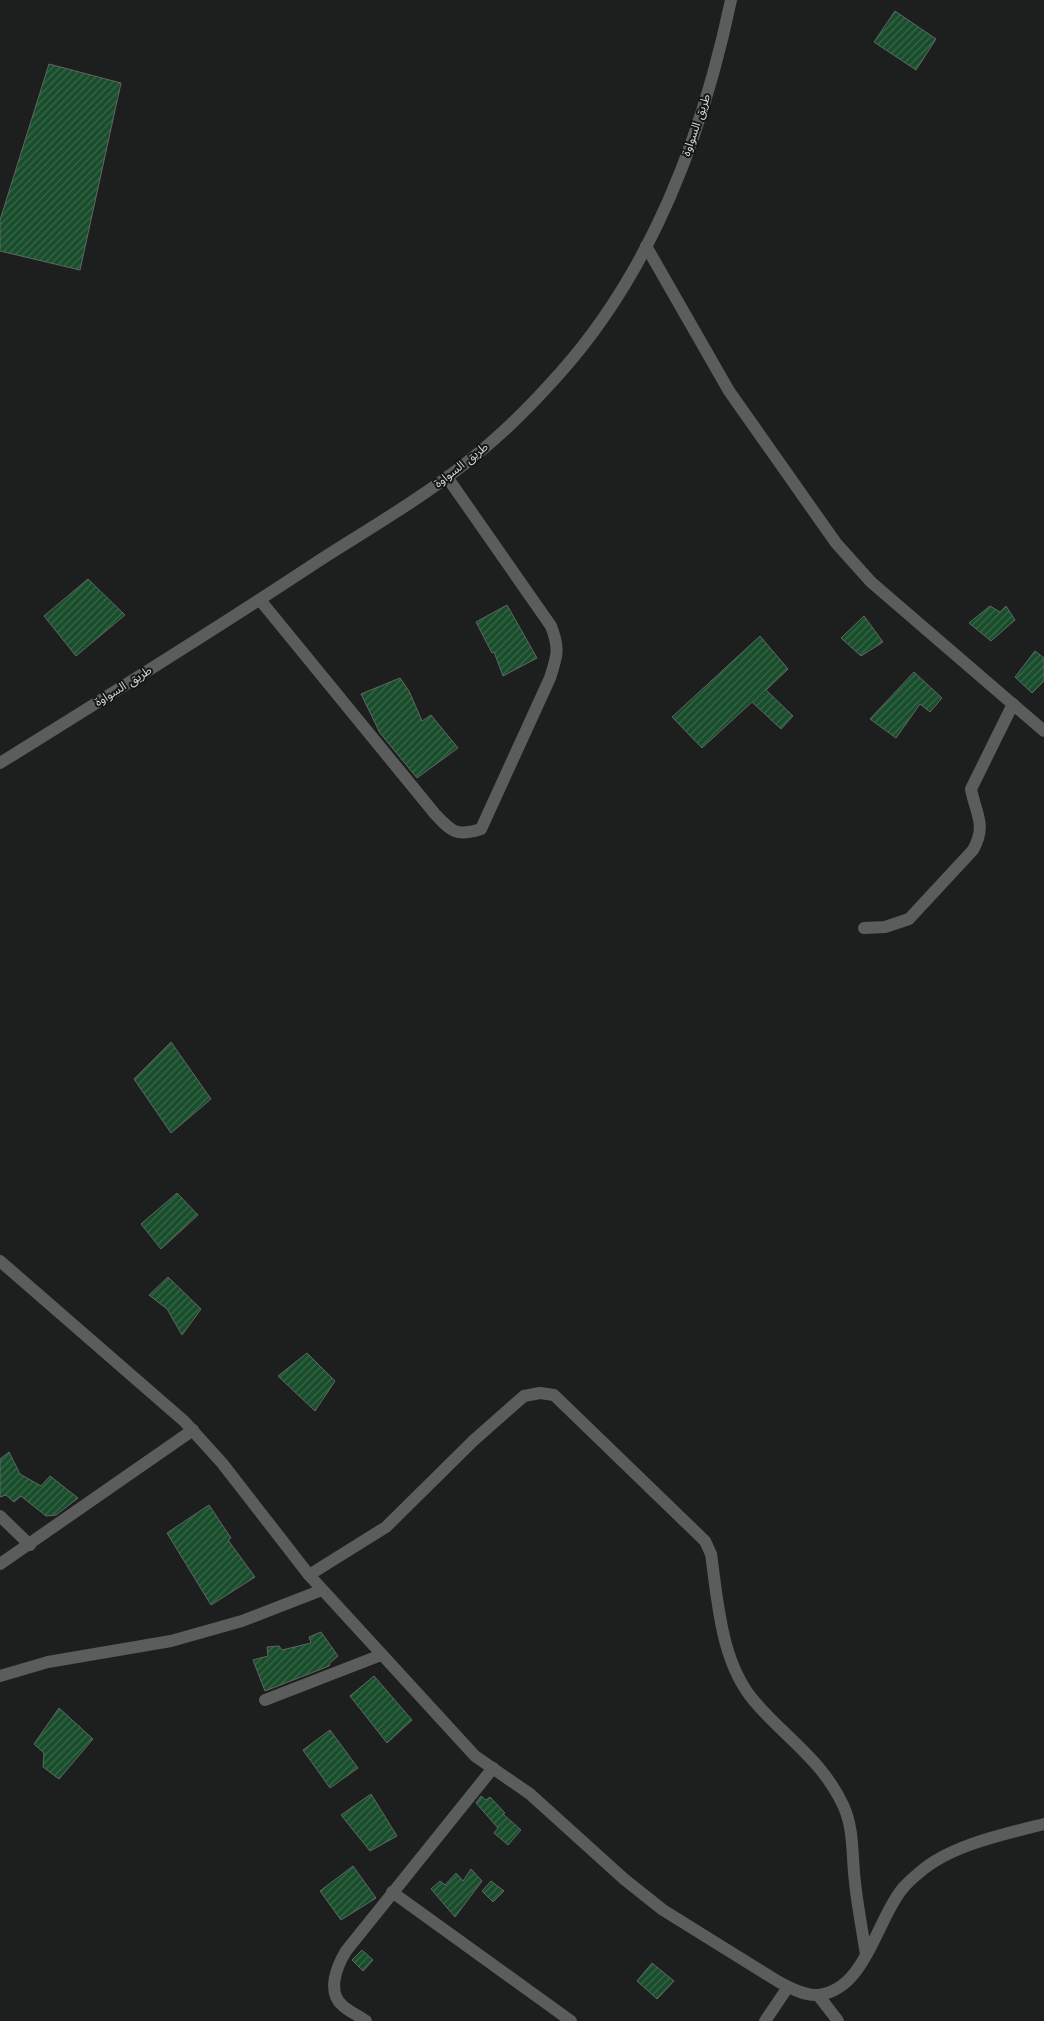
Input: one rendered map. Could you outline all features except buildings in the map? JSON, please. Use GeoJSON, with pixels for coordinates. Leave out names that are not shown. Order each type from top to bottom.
{"type":"FeatureCollection","features":[{"type":"Feature","properties":{"kind":"street","name":"طريق السواوة"},"geometry":{"type":"LineString","coordinates":[[0,763],[260,600],[447,477],[482,450],[562,371],[617,295],[660,218],[702,113],[719,56],[730,0]]}},
{"type":"Feature","properties":{"kind":"street"},"geometry":{"type":"LineString","coordinates":[[646,246],[729,391],[836,543],[871,582],[1044,730]]}},
{"type":"Feature","properties":{"kind":"street"},"geometry":{"type":"LineString","coordinates":[[260,600],[435,814],[449,828],[464,834],[481,829],[550,678],[558,655],[557,642],[551,626],[447,477]]}},
{"type":"Feature","properties":{"kind":"street"},"geometry":{"type":"LineString","coordinates":[[864,928],[885,927],[909,919],[973,850],[980,838],[982,826],[971,789],[1013,704]]}},
{"type":"Feature","properties":{"kind":"street"},"geometry":{"type":"LineString","coordinates":[[0,1261],[135,1377],[193,1430],[222,1463],[309,1576],[453,1735],[475,1756],[530,1794],[624,1879],[663,1910],[745,1963],[788,1987],[797,1991],[818,1995],[839,1987],[860,1967],[902,1888],[921,1870],[972,1844],[1044,1824]]}},
{"type":"Feature","properties":{"kind":"street"},"geometry":{"type":"LineString","coordinates":[[309,1576],[386,1527],[473,1441],[524,1396],[540,1393],[554,1395],[705,1541],[711,1554],[728,1650],[742,1682],[754,1702],[813,1758],[831,1782],[848,1818],[866,1955]]}},
{"type":"Feature","properties":{"kind":"street"},"geometry":{"type":"LineString","coordinates":[[0,1564],[30,1545],[193,1430]]}},
{"type":"Feature","properties":{"kind":"street"},"geometry":{"type":"LineString","coordinates":[[0,1516],[30,1545]]}},
{"type":"Feature","properties":{"kind":"street"},"geometry":{"type":"LineString","coordinates":[[0,1676],[48,1662],[171,1641],[242,1621],[322,1590]]}},
{"type":"Feature","properties":{"kind":"street"},"geometry":{"type":"LineString","coordinates":[[265,1700],[381,1655]]}},
{"type":"Feature","properties":{"kind":"street"},"geometry":{"type":"LineString","coordinates":[[366,2021],[342,2006],[336,1997],[336,1967],[346,1951],[392,1892],[493,1768]]}},
{"type":"Feature","properties":{"kind":"street"},"geometry":{"type":"LineString","coordinates":[[392,1892],[571,2021]]}},
{"type":"Feature","properties":{"kind":"street"},"geometry":{"type":"LineString","coordinates":[[766,2021],[788,1987]]}},
{"type":"Feature","properties":{"kind":"street"},"geometry":{"type":"LineString","coordinates":[[818,1995],[838,2021]]}}]}
